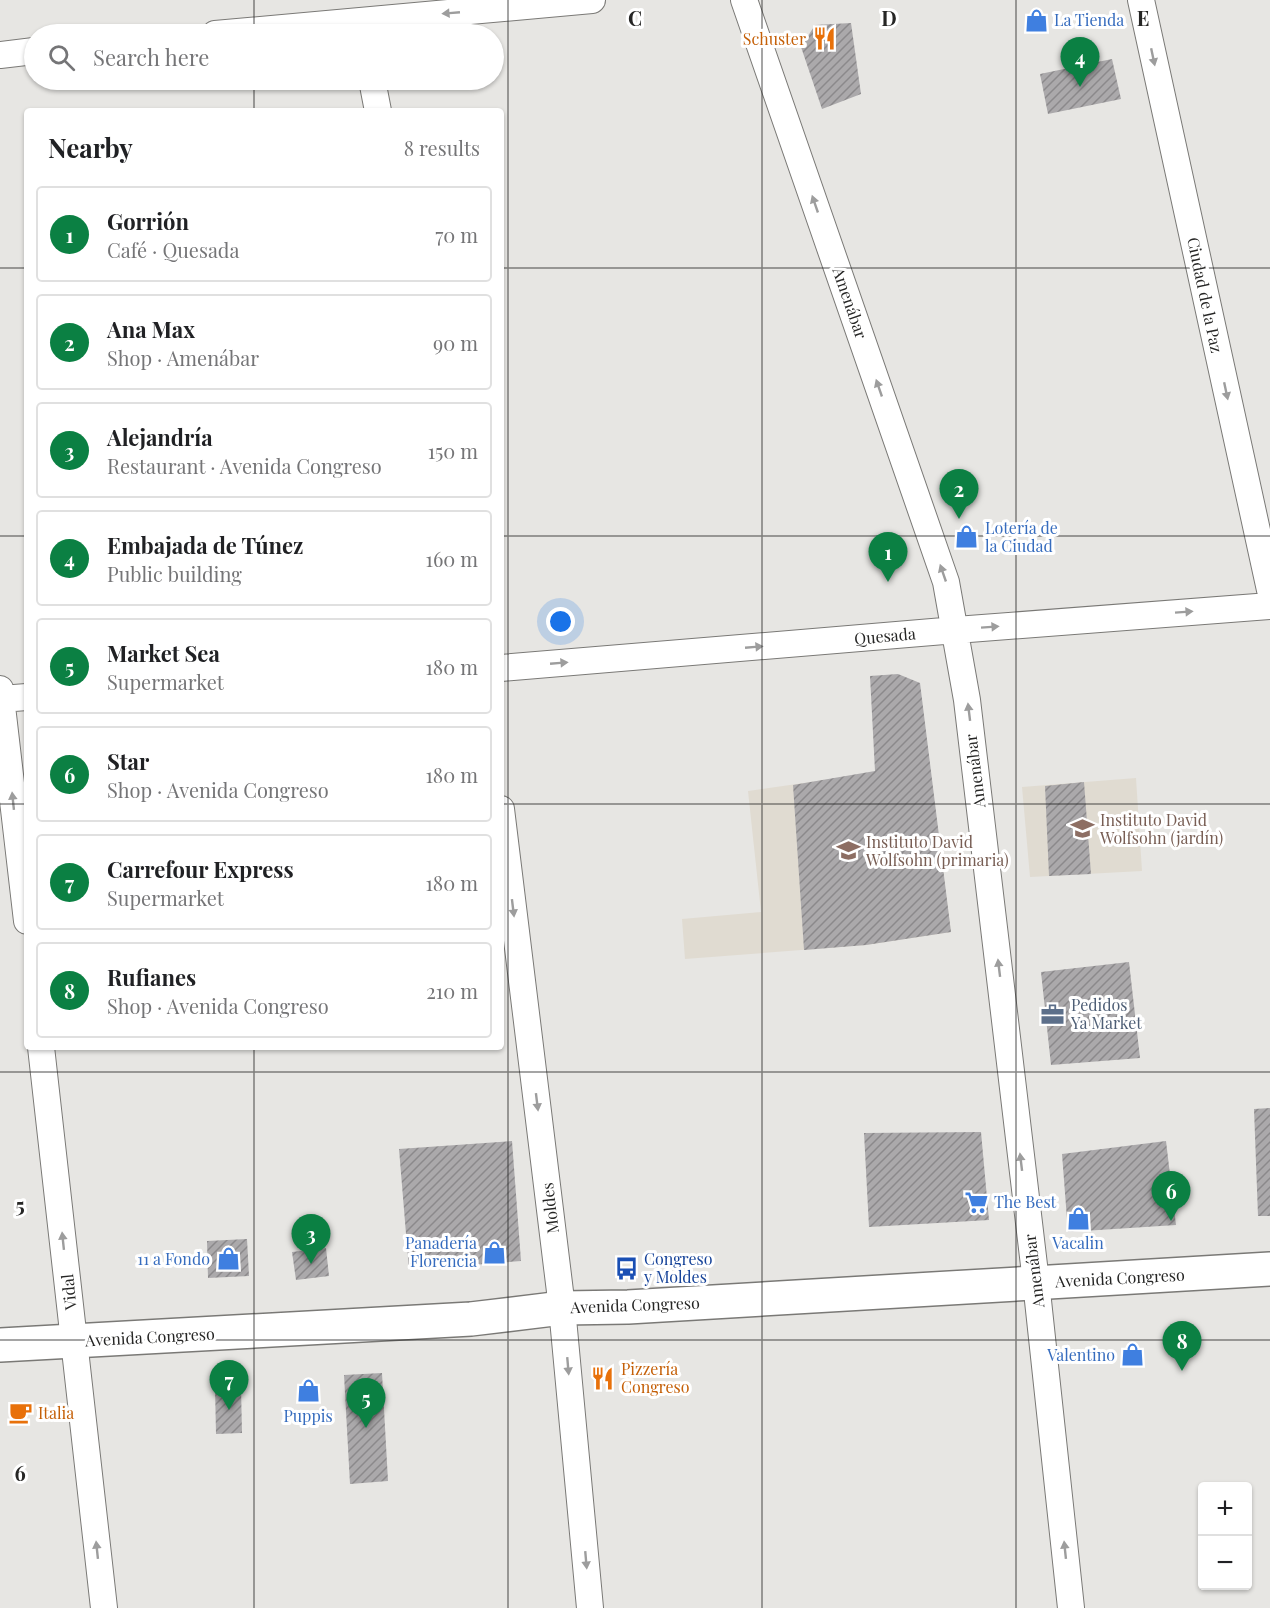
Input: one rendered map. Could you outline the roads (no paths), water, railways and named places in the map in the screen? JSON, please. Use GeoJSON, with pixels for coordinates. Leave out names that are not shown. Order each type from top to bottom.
{"type":"FeatureCollection","features":[{"type":"Feature","properties":{"kind":"main road","name":"Avenida Congreso"},"geometry":{"type":"LineString","coordinates":[[0,1345],[471,1319],[562,1308],[628,1307],[1270,1269]]}},
{"type":"Feature","properties":{"kind":"street"},"geometry":{"type":"LineString","coordinates":[[306,24],[592,0]]}},
{"type":"Feature","properties":{"kind":"street","name":"Amenábar"},"geometry":{"type":"LineString","coordinates":[[744,0],[946,582],[956,630],[967,700],[1036,1282],[1071,1608]]}},
{"type":"Feature","properties":{"kind":"street","name":"Ciudad de la Paz"},"geometry":{"type":"LineString","coordinates":[[1141,0],[1270,590]]}},
{"type":"Feature","properties":{"kind":"street"},"geometry":{"type":"LineString","coordinates":[[0,55],[24,52]]}},
{"type":"Feature","properties":{"kind":"street"},"geometry":{"type":"LineString","coordinates":[[374,90],[377,108]]}},
{"type":"Feature","properties":{"kind":"street","name":"Quesada"},"geometry":{"type":"LineString","coordinates":[[504,668],[1270,606]]}},
{"type":"Feature","properties":{"kind":"street"},"geometry":{"type":"LineString","coordinates":[[24,697],[1,696],[24,895]]}},
{"type":"Feature","properties":{"kind":"street","name":"Moldes"},"geometry":{"type":"LineString","coordinates":[[504,834],[562,1308],[590,1608]]}},
{"type":"Feature","properties":{"kind":"street","name":"Vidal"},"geometry":{"type":"LineString","coordinates":[[41,1050],[104,1608]]}},
{"type":"Feature","properties":{"kind":"place","name":"La Tienda"},"geometry":{"type":"Point","coordinates":[1036,20]}},
{"type":"Feature","properties":{"kind":"place","name":"Schuster"},"geometry":{"type":"Point","coordinates":[824,39]}},
{"type":"Feature","properties":{"kind":"place","name":"Embajada de Túnez"},"geometry":{"type":"Point","coordinates":[1080,87]}},
{"type":"Feature","properties":{"kind":"place","name":"Ana Max"},"geometry":{"type":"Point","coordinates":[959,519]}},
{"type":"Feature","properties":{"kind":"place","name":"Lotería de la Ciudad"},"geometry":{"type":"Point","coordinates":[967,537]}},
{"type":"Feature","properties":{"kind":"place","name":"Gorrión"},"geometry":{"type":"Point","coordinates":[888,582]}},
{"type":"Feature","properties":{"kind":"place","name":"Instituto David Wolfsohn (jardín)"},"geometry":{"type":"Point","coordinates":[1082,829]}},
{"type":"Feature","properties":{"kind":"place","name":"Instituto David Wolfsohn (primaria)"},"geometry":{"type":"Point","coordinates":[848,851]}},
{"type":"Feature","properties":{"kind":"place","name":"Pedidos Ya Market"},"geometry":{"type":"Point","coordinates":[1053,1014]}},
{"type":"Feature","properties":{"kind":"place","name":"The Best"},"geometry":{"type":"Point","coordinates":[976,1202]}},
{"type":"Feature","properties":{"kind":"place","name":"Vacalin"},"geometry":{"type":"Point","coordinates":[1078,1218]}},
{"type":"Feature","properties":{"kind":"place","name":"Star"},"geometry":{"type":"Point","coordinates":[1171,1221]}},
{"type":"Feature","properties":{"kind":"place","name":"Panadería Florencia"},"geometry":{"type":"Point","coordinates":[495,1252]}},
{"type":"Feature","properties":{"kind":"place","name":"11 a Fondo"},"geometry":{"type":"Point","coordinates":[228,1259]}},
{"type":"Feature","properties":{"kind":"place","name":"Alejandría"},"geometry":{"type":"Point","coordinates":[311,1264]}},
{"type":"Feature","properties":{"kind":"place","name":"Congreso y Moldes"},"geometry":{"type":"Point","coordinates":[626,1268]}},
{"type":"Feature","properties":{"kind":"place","name":"Valentino"},"geometry":{"type":"Point","coordinates":[1133,1355]}},
{"type":"Feature","properties":{"kind":"place","name":"Rufianes"},"geometry":{"type":"Point","coordinates":[1182,1371]}},
{"type":"Feature","properties":{"kind":"place","name":"Pizzería Congreso"},"geometry":{"type":"Point","coordinates":[603,1378]}},
{"type":"Feature","properties":{"kind":"place","name":"Puppis"},"geometry":{"type":"Point","coordinates":[308,1391]}},
{"type":"Feature","properties":{"kind":"place","name":"Carrefour Express"},"geometry":{"type":"Point","coordinates":[229,1410]}},
{"type":"Feature","properties":{"kind":"place","name":"Italia"},"geometry":{"type":"Point","coordinates":[20,1413]}},
{"type":"Feature","properties":{"kind":"place","name":"Market Sea"},"geometry":{"type":"Point","coordinates":[366,1428]}}]}
